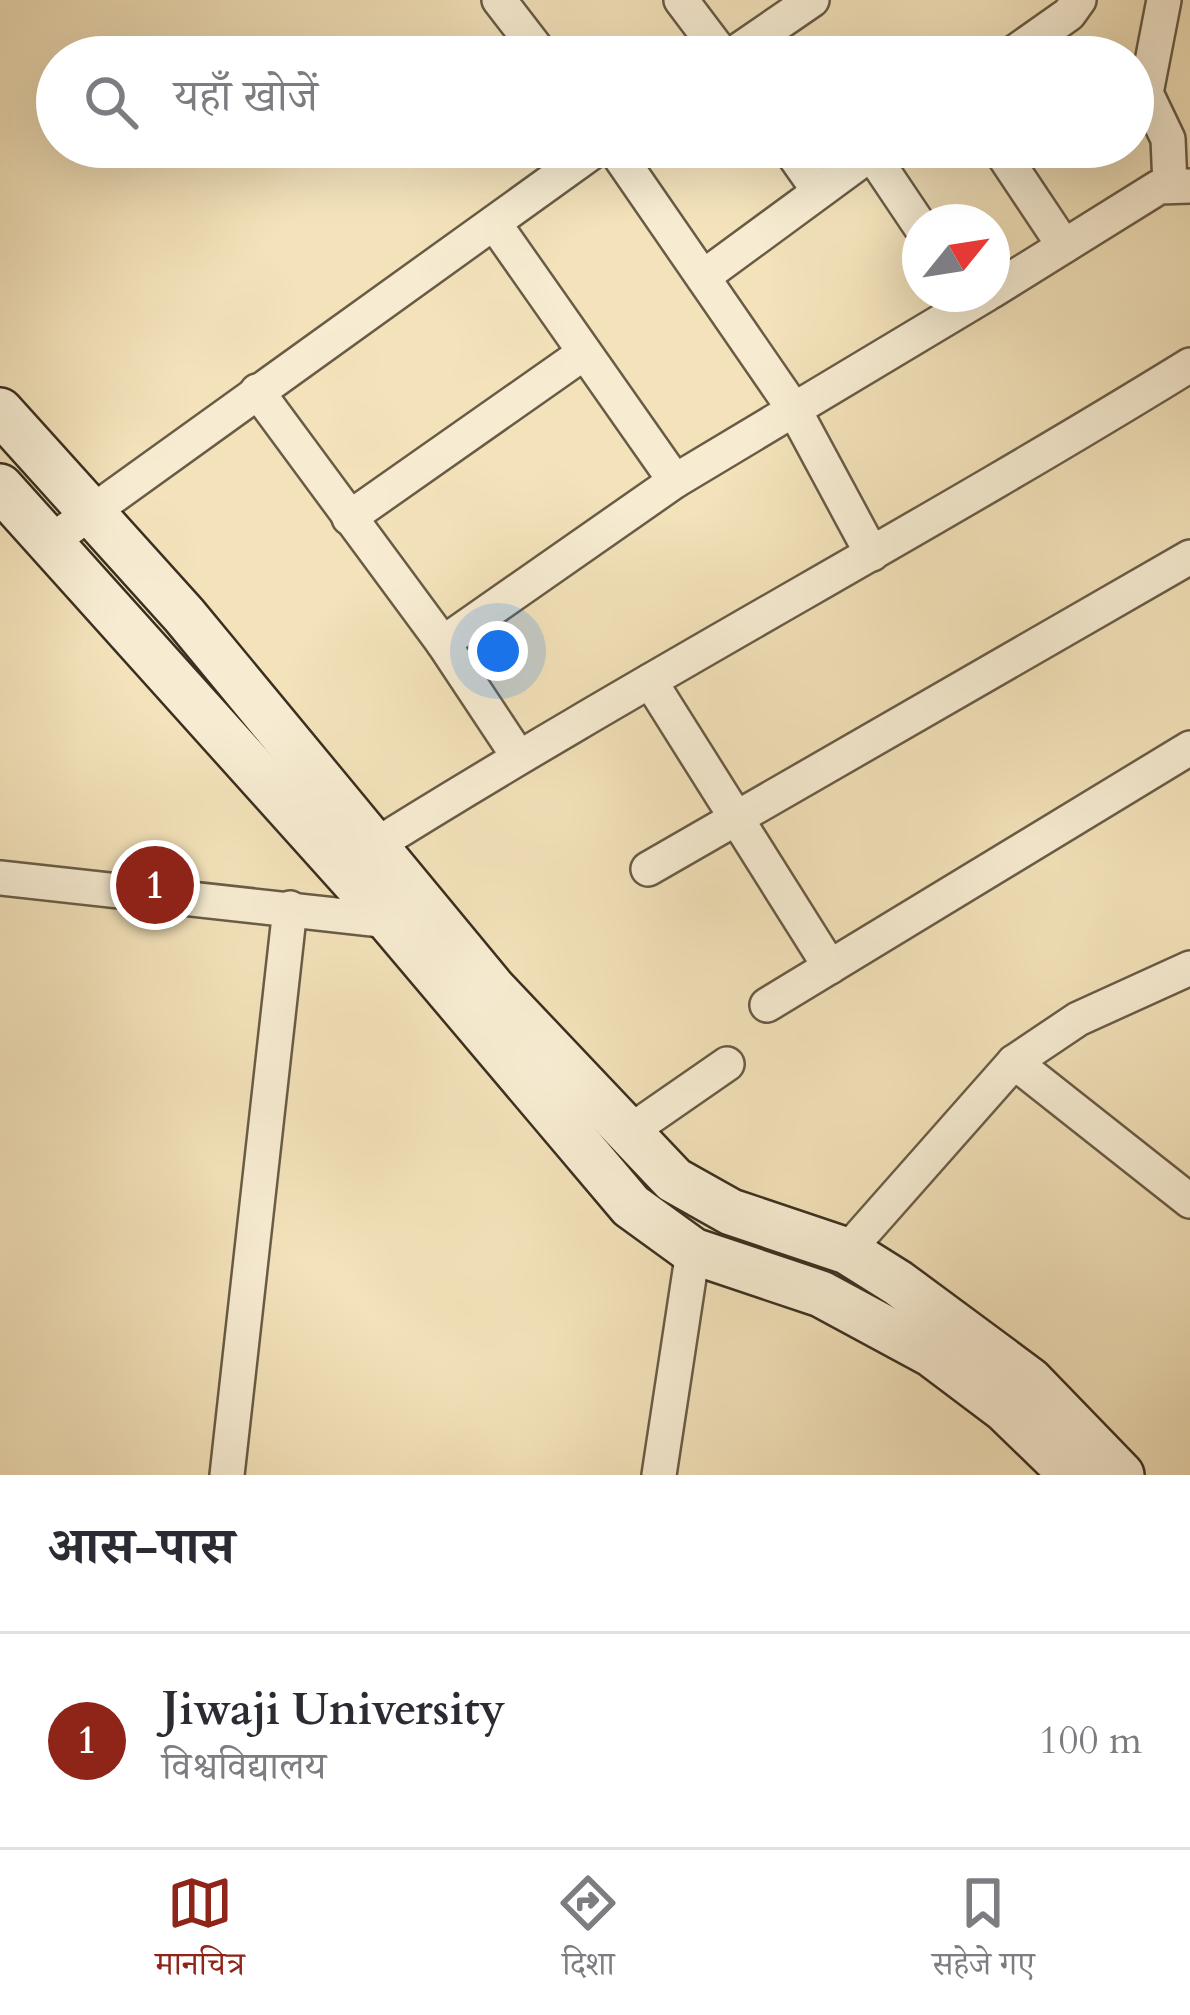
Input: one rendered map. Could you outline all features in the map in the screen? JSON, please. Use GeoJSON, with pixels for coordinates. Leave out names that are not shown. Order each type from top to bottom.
{"type":"FeatureCollection","features":[{"type":"Feature","properties":{"kind":"main road"},"geometry":{"type":"LineString","coordinates":[[0,411],[92,508],[359,855],[390,921],[593,1167],[631,1206],[693,1251],[864,1314],[932,1354],[1005,1409],[1073,1475]]}},
{"type":"Feature","properties":{"kind":"main road"},"geometry":{"type":"LineString","coordinates":[[0,487],[494,989],[674,1180],[702,1198],[847,1251],[1029,1380],[1121,1475]]}},
{"type":"Feature","properties":{"kind":"main road"},"geometry":{"type":"LineString","coordinates":[[778,1280],[794,1233]]}},
{"type":"Feature","properties":{"kind":"street"},"geometry":{"type":"LineString","coordinates":[[499,0],[527,36]]}},
{"type":"Feature","properties":{"kind":"street"},"geometry":{"type":"LineString","coordinates":[[681,0],[709,36]]}},
{"type":"Feature","properties":{"kind":"street"},"geometry":{"type":"LineString","coordinates":[[758,36],[812,0]]}},
{"type":"Feature","properties":{"kind":"street"},"geometry":{"type":"LineString","coordinates":[[1038,36],[1070,14],[1079,0]]}},
{"type":"Feature","properties":{"kind":"street"},"geometry":{"type":"LineString","coordinates":[[1154,52],[1164,0]]}},
{"type":"Feature","properties":{"kind":"street"},"geometry":{"type":"LineString","coordinates":[[1010,278],[1180,186],[1168,139],[1154,110]]}},
{"type":"Feature","properties":{"kind":"street"},"geometry":{"type":"LineString","coordinates":[[50,542],[569,168]]}},
{"type":"Feature","properties":{"kind":"street"},"geometry":{"type":"LineString","coordinates":[[628,168],[795,411],[872,554]]}},
{"type":"Feature","properties":{"kind":"street"},"geometry":{"type":"LineString","coordinates":[[803,168],[820,191]]}},
{"type":"Feature","properties":{"kind":"street"},"geometry":{"type":"LineString","coordinates":[[703,277],[851,168]]}},
{"type":"Feature","properties":{"kind":"street"},"geometry":{"type":"LineString","coordinates":[[886,168],[907,204]]}},
{"type":"Feature","properties":{"kind":"street"},"geometry":{"type":"LineString","coordinates":[[1012,168],[1064,246]]}},
{"type":"Feature","properties":{"kind":"street"},"geometry":{"type":"LineString","coordinates":[[494,223],[675,481]]}},
{"type":"Feature","properties":{"kind":"street"},"geometry":{"type":"LineString","coordinates":[[443,643],[675,481],[953,312]]}},
{"type":"Feature","properties":{"kind":"street"},"geometry":{"type":"LineString","coordinates":[[349,518],[584,353]]}},
{"type":"Feature","properties":{"kind":"street"},"geometry":{"type":"LineString","coordinates":[[359,855],[518,757],[1190,365]]}},
{"type":"Feature","properties":{"kind":"street"},"geometry":{"type":"LineString","coordinates":[[257,391],[443,643],[518,757]]}},
{"type":"Feature","properties":{"kind":"street"},"geometry":{"type":"LineString","coordinates":[[648,869],[1190,557]]}},
{"type":"Feature","properties":{"kind":"street"},"geometry":{"type":"LineString","coordinates":[[650,681],[733,821],[830,967]]}},
{"type":"Feature","properties":{"kind":"street"},"geometry":{"type":"LineString","coordinates":[[767,1005],[1190,748]]}},
{"type":"Feature","properties":{"kind":"street"},"geometry":{"type":"LineString","coordinates":[[0,878],[390,921]]}},
{"type":"Feature","properties":{"kind":"street"},"geometry":{"type":"LineString","coordinates":[[227,1475],[290,908]]}},
{"type":"Feature","properties":{"kind":"street"},"geometry":{"type":"LineString","coordinates":[[847,1251],[1014,1062],[1078,1019],[1190,968]]}},
{"type":"Feature","properties":{"kind":"street"},"geometry":{"type":"LineString","coordinates":[[1014,1062],[1176,1175],[1190,1201]]}},
{"type":"Feature","properties":{"kind":"street"},"geometry":{"type":"LineString","coordinates":[[626,1134],[727,1064]]}},
{"type":"Feature","properties":{"kind":"street"},"geometry":{"type":"LineString","coordinates":[[659,1475],[693,1251]]}},
{"type":"Feature","properties":{"kind":"place","name":"Jiwaji University"},"geometry":{"type":"Point","coordinates":[155,885]}}]}
